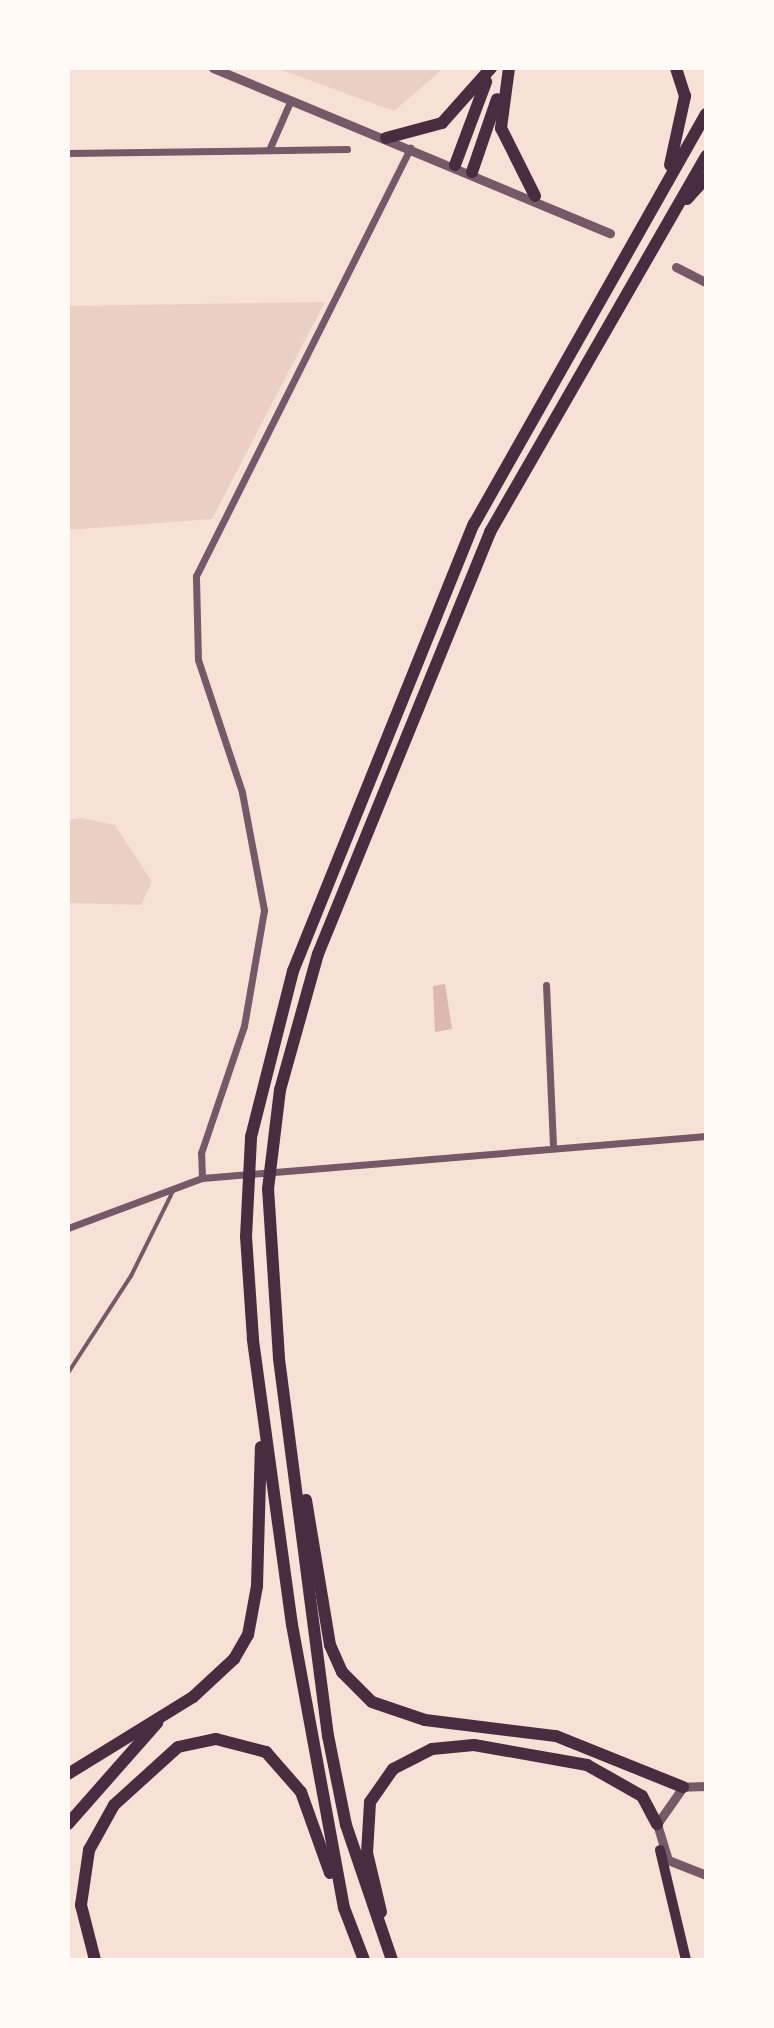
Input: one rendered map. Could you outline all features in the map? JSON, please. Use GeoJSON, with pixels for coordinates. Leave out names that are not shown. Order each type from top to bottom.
{"type":"FeatureCollection","features":[{"type":"Feature","properties":{"kind":"highway"},"geometry":{"type":"LineString","coordinates":[[386,138],[442,123],[491,68]]}},
{"type":"Feature","properties":{"kind":"highway"},"geometry":{"type":"LineString","coordinates":[[455,165],[491,68]]}},
{"type":"Feature","properties":{"kind":"highway"},"geometry":{"type":"LineString","coordinates":[[653,207],[684,119],[676,68]]}},
{"type":"Feature","properties":{"kind":"highway"},"geometry":{"type":"LineString","coordinates":[[472,172],[508,70]]}},
{"type":"Feature","properties":{"kind":"highway"},"geometry":{"type":"LineString","coordinates":[[508,70],[501,128],[535,196]]}},
{"type":"Feature","properties":{"kind":"highway"},"geometry":{"type":"LineString","coordinates":[[68,1774],[167,1712],[234,1659],[254,1616],[264,1523],[246,1185],[263,1079],[293,971],[474,524],[706,114]]}},
{"type":"Feature","properties":{"kind":"highway"},"geometry":{"type":"LineString","coordinates":[[392,1959],[346,1825],[328,1736],[269,1250],[272,1139],[318,954],[490,532],[706,156]]}},
{"type":"Feature","properties":{"kind":"highway"},"geometry":{"type":"LineString","coordinates":[[670,220],[706,178]]}},
{"type":"Feature","properties":{"kind":"highway"},"geometry":{"type":"LineString","coordinates":[[258,1376],[309,1741],[344,1908]]}},
{"type":"Feature","properties":{"kind":"highway"},"geometry":{"type":"LineString","coordinates":[[286,1401],[330,1645],[355,1687],[395,1713],[556,1736],[683,1787]]}},
{"type":"Feature","properties":{"kind":"highway"},"geometry":{"type":"LineString","coordinates":[[68,1824],[167,1712]]}},
{"type":"Feature","properties":{"kind":"highway"},"geometry":{"type":"LineString","coordinates":[[95,1960],[81,1905],[89,1850],[114,1805],[178,1747],[216,1739],[266,1752],[301,1792],[364,1960]]}},
{"type":"Feature","properties":{"kind":"highway"},"geometry":{"type":"LineString","coordinates":[[392,1959],[366,1829],[370,1802],[410,1757],[474,1745],[587,1765],[642,1796],[657,1824]]}},
{"type":"Feature","properties":{"kind":"main road"},"geometry":{"type":"LineString","coordinates":[[660,1850],[686,1960]]}},
{"type":"Feature","properties":{"kind":"street"},"geometry":{"type":"LineString","coordinates":[[213,68],[290,102],[535,196],[610,233]]}},
{"type":"Feature","properties":{"kind":"street"},"geometry":{"type":"LineString","coordinates":[[269,150],[290,102]]}},
{"type":"Feature","properties":{"kind":"street"},"geometry":{"type":"LineString","coordinates":[[202,1178],[201,1153],[244,1026],[264,910],[242,792],[198,660],[196,576],[410,148]]}},
{"type":"Feature","properties":{"kind":"street"},"geometry":{"type":"LineString","coordinates":[[68,153],[347,149]]}},
{"type":"Feature","properties":{"kind":"street"},"geometry":{"type":"LineString","coordinates":[[676,267],[706,282]]}},
{"type":"Feature","properties":{"kind":"street"},"geometry":{"type":"LineString","coordinates":[[546,985],[553,1148]]}},
{"type":"Feature","properties":{"kind":"street"},"geometry":{"type":"LineString","coordinates":[[68,1228],[175,1185],[202,1178],[314,1166],[706,1136]]}},
{"type":"Feature","properties":{"kind":"street"},"geometry":{"type":"LineString","coordinates":[[703,1876],[660,1850],[657,1824],[683,1787],[706,1786]]}},
{"type":"Feature","properties":{"kind":"lane"},"geometry":{"type":"LineString","coordinates":[[68,1373],[131,1276],[175,1185]]}},
{"type":"Feature","properties":{"kind":"shaded area"},"geometry":{"type":"Polygon","coordinates":[[[276,68],[444,68],[394,111],[276,68]]]}},
{"type":"Feature","properties":{"kind":"shaded area"},"geometry":{"type":"Polygon","coordinates":[[[325,302],[212,519],[68,530],[68,306],[325,302]]]}},
{"type":"Feature","properties":{"kind":"shaded area"},"geometry":{"type":"Polygon","coordinates":[[[81,818],[115,825],[152,882],[141,905],[68,903],[68,820],[81,818]]]}},
{"type":"Feature","properties":{"kind":"shaded area"},"geometry":{"type":"Polygon","coordinates":[[[445,984],[452,1029],[435,1032],[433,986],[445,984]]]}}]}
